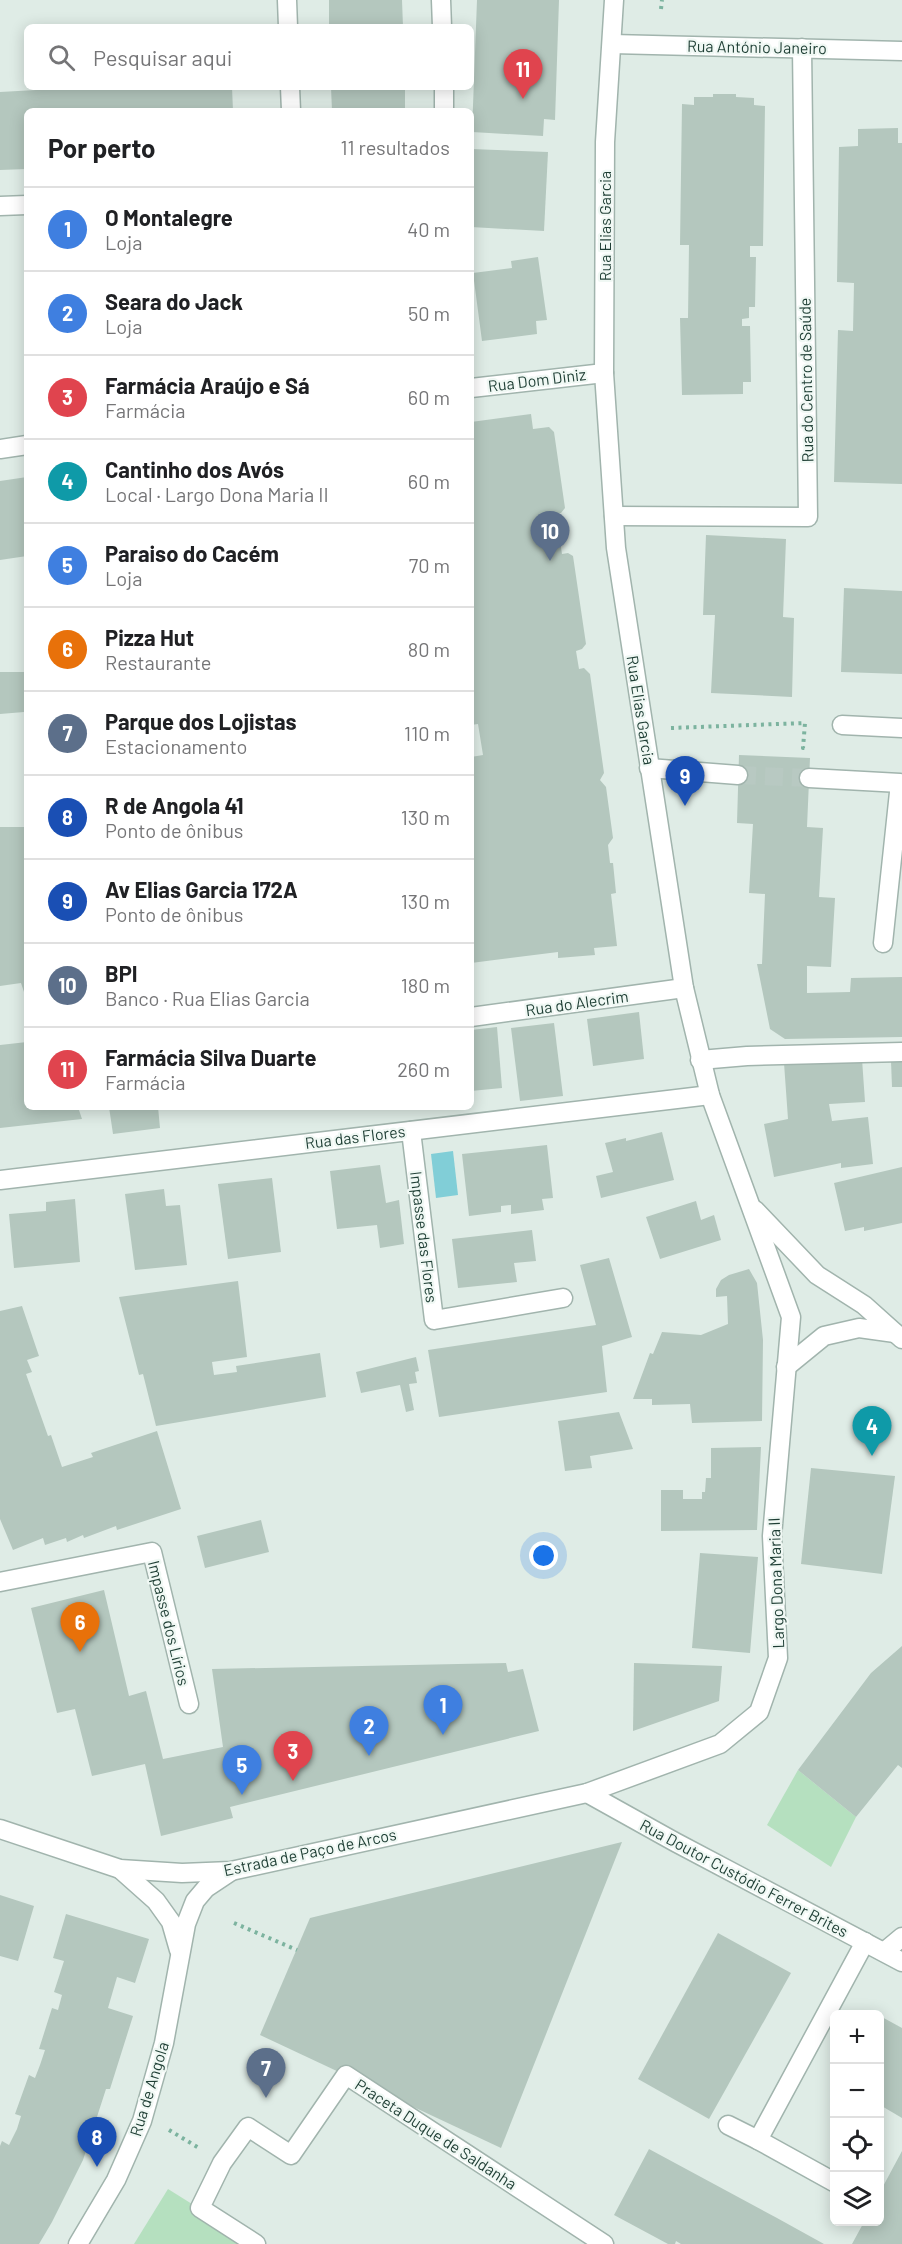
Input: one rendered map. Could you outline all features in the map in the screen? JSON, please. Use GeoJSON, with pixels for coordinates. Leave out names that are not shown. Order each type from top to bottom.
{"type":"FeatureCollection","features":[{"type":"Feature","properties":{"kind":"street"},"geometry":{"type":"LineString","coordinates":[[287,0],[288,24]]}},
{"type":"Feature","properties":{"kind":"street"},"geometry":{"type":"LineString","coordinates":[[441,0],[442,24]]}},
{"type":"Feature","properties":{"kind":"street","name":"Rua Elias Garcia"},"geometry":{"type":"LineString","coordinates":[[614,0],[605,142],[603,373],[616,548],[684,988],[710,1095],[750,1205],[817,1275],[864,1305],[898,1336]]}},
{"type":"Feature","properties":{"kind":"street","name":"Rua António Janeiro"},"geometry":{"type":"LineString","coordinates":[[612,44],[902,51]]}},
{"type":"Feature","properties":{"kind":"street","name":"Rua do Centro de Saúde"},"geometry":{"type":"LineString","coordinates":[[614,516],[808,517],[802,48]]}},
{"type":"Feature","properties":{"kind":"street"},"geometry":{"type":"LineString","coordinates":[[290,90],[291,108]]}},
{"type":"Feature","properties":{"kind":"street"},"geometry":{"type":"LineString","coordinates":[[444,90],[444,108]]}},
{"type":"Feature","properties":{"kind":"street"},"geometry":{"type":"LineString","coordinates":[[0,206],[24,205]]}},
{"type":"Feature","properties":{"kind":"street","name":"Rua Dom Diniz"},"geometry":{"type":"LineString","coordinates":[[474,388],[603,373]]}},
{"type":"Feature","properties":{"kind":"street"},"geometry":{"type":"LineString","coordinates":[[0,449],[24,446]]}},
{"type":"Feature","properties":{"kind":"street"},"geometry":{"type":"LineString","coordinates":[[842,725],[902,728]]}},
{"type":"Feature","properties":{"kind":"street"},"geometry":{"type":"LineString","coordinates":[[649,768],[738,775]]}},
{"type":"Feature","properties":{"kind":"street"},"geometry":{"type":"LineString","coordinates":[[809,778],[900,783],[883,943]]}},
{"type":"Feature","properties":{"kind":"street","name":"Rua do Alecrim"},"geometry":{"type":"LineString","coordinates":[[474,1017],[684,988]]}},
{"type":"Feature","properties":{"kind":"street"},"geometry":{"type":"LineString","coordinates":[[700,1060],[747,1056],[902,1052]]}},
{"type":"Feature","properties":{"kind":"street","name":"Rua das Flores"},"geometry":{"type":"LineString","coordinates":[[0,1180],[710,1095]]}},
{"type":"Feature","properties":{"kind":"street","name":"Impasse das Flores"},"geometry":{"type":"LineString","coordinates":[[411,1131],[434,1320],[563,1298]]}},
{"type":"Feature","properties":{"kind":"street","name":"Largo Dona Maria II"},"geometry":{"type":"LineString","coordinates":[[587,1793],[720,1744],[759,1712],[778,1658],[772,1536],[791,1317],[750,1205]]}},
{"type":"Feature","properties":{"kind":"street"},"geometry":{"type":"LineString","coordinates":[[786,1367],[824,1336],[859,1328],[898,1336]]}},
{"type":"Feature","properties":{"kind":"street","name":"Impasse dos Lírios"},"geometry":{"type":"LineString","coordinates":[[0,1582],[152,1552],[189,1704]]}},
{"type":"Feature","properties":{"kind":"street","name":"Estrada de Paço de Arcos"},"geometry":{"type":"LineString","coordinates":[[0,1829],[120,1869],[182,1873],[231,1871],[587,1793]]}},
{"type":"Feature","properties":{"kind":"street","name":"Rua Doutor Custódio Ferrer Brites"},"geometry":{"type":"LineString","coordinates":[[587,1793],[902,1962]]}},
{"type":"Feature","properties":{"kind":"street"},"geometry":{"type":"LineString","coordinates":[[120,1869],[156,1901],[171,1922],[181,1958]]}},
{"type":"Feature","properties":{"kind":"street","name":"Rua de Angola"},"geometry":{"type":"LineString","coordinates":[[78,2244],[116,2180],[142,2121],[164,2043],[186,1924],[195,1901],[206,1888],[231,1871]]}},
{"type":"Feature","properties":{"kind":"street"},"geometry":{"type":"LineString","coordinates":[[884,1952],[902,1937]]}},
{"type":"Feature","properties":{"kind":"street"},"geometry":{"type":"LineString","coordinates":[[758,2140],[865,1942]]}},
{"type":"Feature","properties":{"kind":"street","name":"Praceta Duque de Saldanha"},"geometry":{"type":"LineString","coordinates":[[256,2244],[200,2208],[222,2163],[248,2127],[291,2154],[346,2075],[604,2244]]}},
{"type":"Feature","properties":{"kind":"street"},"geometry":{"type":"LineString","coordinates":[[728,2125],[830,2180]]}},
{"type":"Feature","properties":{"kind":"path"},"geometry":{"type":"LineString","coordinates":[[661,9],[662,0]]}},
{"type":"Feature","properties":{"kind":"path"},"geometry":{"type":"LineString","coordinates":[[644,729],[805,723]]}},
{"type":"Feature","properties":{"kind":"path"},"geometry":{"type":"LineString","coordinates":[[234,1923],[297,1950]]}},
{"type":"Feature","properties":{"kind":"green space"},"geometry":{"type":"Polygon","coordinates":[[[798,1770],[856,1817],[831,1867],[767,1825],[798,1770]]]}},
{"type":"Feature","properties":{"kind":"green space"},"geometry":{"type":"Polygon","coordinates":[[[168,2189],[256,2244],[134,2244],[168,2189]]]}},
{"type":"Feature","properties":{"kind":"water"},"geometry":{"type":"Polygon","coordinates":[[[453,1151],[458,1195],[436,1198],[431,1154],[453,1151]]]}},
{"type":"Feature","properties":{"kind":"building"},"geometry":{"type":"Polygon","coordinates":[[[329,0],[402,0],[403,24],[329,24],[329,0]]]}},
{"type":"Feature","properties":{"kind":"building"},"geometry":{"type":"Polygon","coordinates":[[[477,0],[559,0],[555,120],[544,119],[543,136],[474,132],[477,0]]]}},
{"type":"Feature","properties":{"kind":"building"},"geometry":{"type":"Polygon","coordinates":[[[232,90],[233,108],[24,108],[24,169],[0,170],[0,92],[232,90]]]}},
{"type":"Feature","properties":{"kind":"building"},"geometry":{"type":"Polygon","coordinates":[[[331,90],[405,90],[405,108],[332,108],[331,90]]]}},
{"type":"Feature","properties":{"kind":"building"},"geometry":{"type":"Polygon","coordinates":[[[713,94],[736,94],[736,97],[754,98],[754,105],[765,106],[763,246],[750,246],[750,257],[756,257],[755,307],[749,307],[749,318],[742,319],[742,326],[750,326],[751,382],[743,382],[743,394],[682,395],[680,318],[688,318],[689,245],[680,245],[682,104],[694,105],[694,97],[713,97],[713,94]]]}},
{"type":"Feature","properties":{"kind":"building"},"geometry":{"type":"Polygon","coordinates":[[[898,128],[898,143],[902,143],[902,484],[834,482],[838,330],[853,331],[854,283],[837,282],[839,147],[858,146],[858,129],[898,128]]]}},
{"type":"Feature","properties":{"kind":"building"},"geometry":{"type":"Polygon","coordinates":[[[474,149],[548,152],[544,231],[474,227],[474,149]]]}},
{"type":"Feature","properties":{"kind":"building"},"geometry":{"type":"Polygon","coordinates":[[[538,257],[547,320],[536,321],[537,334],[482,341],[474,273],[512,268],[511,261],[538,257]]]}},
{"type":"Feature","properties":{"kind":"building"},"geometry":{"type":"Polygon","coordinates":[[[531,414],[533,429],[549,427],[554,432],[565,508],[561,513],[556,514],[562,554],[568,553],[573,556],[586,644],[582,649],[576,651],[579,669],[584,668],[590,674],[604,773],[600,780],[606,787],[613,838],[608,845],[610,863],[613,863],[616,893],[611,894],[617,946],[594,948],[595,955],[558,958],[558,952],[474,963],[474,756],[483,755],[478,724],[474,725],[474,422],[531,414]]]}},
{"type":"Feature","properties":{"kind":"building"},"geometry":{"type":"Polygon","coordinates":[[[24,477],[24,556],[0,560],[0,481],[24,477]]]}},
{"type":"Feature","properties":{"kind":"building"},"geometry":{"type":"Polygon","coordinates":[[[706,535],[786,539],[783,617],[794,618],[792,697],[711,693],[715,615],[703,615],[706,535]]]}},
{"type":"Feature","properties":{"kind":"building"},"geometry":{"type":"Polygon","coordinates":[[[844,588],[902,591],[902,674],[841,672],[844,588]]]}},
{"type":"Feature","properties":{"kind":"building"},"geometry":{"type":"Polygon","coordinates":[[[0,672],[24,672],[24,712],[0,714],[0,672]]]}},
{"type":"Feature","properties":{"kind":"building"},"geometry":{"type":"Polygon","coordinates":[[[739,755],[810,758],[807,827],[823,828],[819,897],[835,898],[831,967],[807,966],[807,993],[850,992],[851,978],[902,977],[902,1037],[785,1039],[770,1029],[757,964],[762,964],[765,894],[749,893],[753,824],[737,823],[739,755]]]}},
{"type":"Feature","properties":{"kind":"building"},"geometry":{"type":"Polygon","coordinates":[[[0,827],[24,827],[24,992],[21,983],[0,986],[0,827]]]}},
{"type":"Feature","properties":{"kind":"building"},"geometry":{"type":"Polygon","coordinates":[[[639,1012],[644,1059],[593,1066],[587,1019],[639,1012]]]}},
{"type":"Feature","properties":{"kind":"building"},"geometry":{"type":"Polygon","coordinates":[[[554,1023],[563,1096],[520,1101],[511,1028],[554,1023]]]}},
{"type":"Feature","properties":{"kind":"building"},"geometry":{"type":"Polygon","coordinates":[[[497,1027],[502,1088],[474,1091],[474,1030],[497,1027]]]}},
{"type":"Feature","properties":{"kind":"building"},"geometry":{"type":"Polygon","coordinates":[[[24,1042],[24,1110],[79,1110],[82,1119],[0,1128],[0,1045],[24,1042]]]}},
{"type":"Feature","properties":{"kind":"building"},"geometry":{"type":"Polygon","coordinates":[[[862,1059],[865,1102],[829,1104],[832,1121],[868,1117],[873,1164],[841,1168],[841,1163],[774,1177],[764,1124],[788,1119],[784,1063],[862,1059]]]}},
{"type":"Feature","properties":{"kind":"building"},"geometry":{"type":"Polygon","coordinates":[[[902,1060],[902,1087],[892,1087],[891,1061],[902,1060]]]}},
{"type":"Feature","properties":{"kind":"building"},"geometry":{"type":"Polygon","coordinates":[[[109,1110],[158,1110],[160,1128],[113,1134],[109,1110]]]}},
{"type":"Feature","properties":{"kind":"building"},"geometry":{"type":"Polygon","coordinates":[[[662,1132],[674,1180],[601,1198],[596,1176],[613,1172],[605,1143],[626,1138],[626,1141],[662,1132]]]}},
{"type":"Feature","properties":{"kind":"building"},"geometry":{"type":"Polygon","coordinates":[[[547,1145],[553,1198],[542,1199],[544,1210],[511,1214],[511,1205],[501,1206],[501,1212],[469,1216],[462,1154],[547,1145]]]}},
{"type":"Feature","properties":{"kind":"building"},"geometry":{"type":"Polygon","coordinates":[[[380,1165],[386,1203],[399,1200],[404,1244],[380,1248],[377,1225],[337,1229],[330,1171],[380,1165]]]}},
{"type":"Feature","properties":{"kind":"building"},"geometry":{"type":"Polygon","coordinates":[[[902,1167],[902,1223],[864,1231],[864,1227],[845,1231],[834,1183],[902,1167]]]}},
{"type":"Feature","properties":{"kind":"building"},"geometry":{"type":"Polygon","coordinates":[[[272,1178],[281,1252],[228,1259],[218,1184],[272,1178]]]}},
{"type":"Feature","properties":{"kind":"building"},"geometry":{"type":"Polygon","coordinates":[[[164,1189],[166,1206],[180,1205],[187,1265],[135,1270],[125,1194],[164,1189]]]}},
{"type":"Feature","properties":{"kind":"building"},"geometry":{"type":"Polygon","coordinates":[[[75,1199],[80,1262],[14,1268],[9,1214],[46,1211],[46,1202],[75,1199]]]}},
{"type":"Feature","properties":{"kind":"building"},"geometry":{"type":"Polygon","coordinates":[[[696,1201],[701,1220],[714,1215],[721,1240],[660,1259],[646,1217],[696,1201]]]}},
{"type":"Feature","properties":{"kind":"building"},"geometry":{"type":"Polygon","coordinates":[[[532,1230],[536,1261],[514,1263],[517,1282],[458,1288],[452,1239],[532,1230]]]}},
{"type":"Feature","properties":{"kind":"building"},"geometry":{"type":"Polygon","coordinates":[[[609,1258],[632,1337],[602,1346],[607,1392],[439,1417],[428,1350],[596,1325],[580,1265],[609,1258]]]}},
{"type":"Feature","properties":{"kind":"building"},"geometry":{"type":"Polygon","coordinates":[[[749,1269],[757,1283],[763,1340],[762,1421],[692,1423],[690,1404],[652,1405],[652,1399],[633,1399],[650,1353],[653,1354],[662,1332],[701,1335],[728,1324],[727,1296],[716,1297],[716,1289],[721,1280],[729,1275],[749,1269]]]}},
{"type":"Feature","properties":{"kind":"building"},"geometry":{"type":"Polygon","coordinates":[[[238,1281],[247,1357],[212,1362],[214,1375],[237,1372],[236,1366],[320,1353],[326,1397],[156,1426],[143,1374],[139,1375],[119,1297],[238,1281]]]}},
{"type":"Feature","properties":{"kind":"building"},"geometry":{"type":"Polygon","coordinates":[[[22,1306],[39,1356],[27,1360],[32,1372],[26,1374],[48,1436],[51,1435],[62,1467],[93,1457],[91,1453],[157,1431],[181,1509],[117,1530],[116,1526],[84,1538],[83,1535],[67,1542],[66,1538],[45,1545],[43,1538],[13,1550],[0,1519],[0,1311],[22,1306]]]}},
{"type":"Feature","properties":{"kind":"building"},"geometry":{"type":"Polygon","coordinates":[[[416,1357],[419,1371],[415,1372],[417,1383],[409,1384],[414,1410],[406,1412],[400,1385],[361,1393],[356,1372],[416,1357]]]}},
{"type":"Feature","properties":{"kind":"building"},"geometry":{"type":"Polygon","coordinates":[[[619,1412],[633,1449],[590,1456],[592,1468],[565,1471],[558,1421],[619,1412]]]}},
{"type":"Feature","properties":{"kind":"building"},"geometry":{"type":"Polygon","coordinates":[[[761,1447],[757,1530],[661,1531],[661,1490],[683,1490],[683,1499],[702,1499],[706,1478],[711,1478],[711,1448],[761,1447]]]}},
{"type":"Feature","properties":{"kind":"building"},"geometry":{"type":"Polygon","coordinates":[[[811,1468],[895,1476],[882,1574],[801,1564],[811,1468]]]}},
{"type":"Feature","properties":{"kind":"building"},"geometry":{"type":"Polygon","coordinates":[[[261,1520],[269,1552],[205,1568],[197,1536],[261,1520]]]}},
{"type":"Feature","properties":{"kind":"building"},"geometry":{"type":"Polygon","coordinates":[[[700,1553],[758,1557],[750,1653],[692,1648],[700,1553]]]}},
{"type":"Feature","properties":{"kind":"building"},"geometry":{"type":"Polygon","coordinates":[[[104,1590],[129,1696],[146,1691],[163,1759],[223,1747],[212,1669],[506,1663],[508,1672],[523,1669],[539,1731],[230,1807],[233,1818],[161,1836],[145,1764],[92,1776],[75,1709],[57,1713],[31,1608],[104,1590]]]}},
{"type":"Feature","properties":{"kind":"building"},"geometry":{"type":"Polygon","coordinates":[[[902,1646],[902,1768],[898,1765],[856,1817],[798,1770],[871,1673],[902,1646]]]}},
{"type":"Feature","properties":{"kind":"building"},"geometry":{"type":"Polygon","coordinates":[[[634,1663],[722,1666],[719,1701],[633,1731],[634,1663]]]}},
{"type":"Feature","properties":{"kind":"building"},"geometry":{"type":"Polygon","coordinates":[[[622,1842],[501,2148],[260,2035],[310,1918],[622,1842]]]}},
{"type":"Feature","properties":{"kind":"building"},"geometry":{"type":"Polygon","coordinates":[[[0,1895],[34,1906],[18,1961],[0,1956],[0,1895]]]}},
{"type":"Feature","properties":{"kind":"building"},"geometry":{"type":"Polygon","coordinates":[[[66,1914],[149,1939],[135,1983],[117,1977],[108,2008],[133,2016],[110,2089],[106,2089],[83,2160],[39,2244],[0,2244],[0,2146],[2,2141],[9,2145],[17,2129],[21,2116],[15,2114],[29,2075],[35,2078],[40,2065],[45,2050],[39,2049],[52,2008],[58,2010],[62,1995],[54,1992],[64,1961],[53,1958],[66,1914]]]}},
{"type":"Feature","properties":{"kind":"building"},"geometry":{"type":"Polygon","coordinates":[[[718,1933],[791,1973],[709,2119],[638,2079],[718,1933]]]}},
{"type":"Feature","properties":{"kind":"building"},"geometry":{"type":"Polygon","coordinates":[[[884,2018],[902,2028],[902,2118],[884,2107],[884,2018]]]}},
{"type":"Feature","properties":{"kind":"building"},"geometry":{"type":"Polygon","coordinates":[[[649,2149],[824,2244],[681,2244],[676,2241],[675,2244],[668,2244],[614,2215],[649,2149]]]}},
{"type":"Feature","properties":{"kind":"building"},"geometry":{"type":"Polygon","coordinates":[[[902,2151],[902,2244],[852,2244],[862,2226],[884,2226],[884,2185],[902,2151]]]}},
{"type":"Feature","properties":{"kind":"tunnel"},"geometry":{"type":"LineString","coordinates":[[738,775],[809,778]]}},
{"type":"Feature","properties":{"kind":"place","name":"Farmácia Silva Duarte"},"geometry":{"type":"Point","coordinates":[523,99]}},
{"type":"Feature","properties":{"kind":"place","name":"BPI"},"geometry":{"type":"Point","coordinates":[550,561]}},
{"type":"Feature","properties":{"kind":"place","name":"Av Elias Garcia 172A"},"geometry":{"type":"Point","coordinates":[685,806]}},
{"type":"Feature","properties":{"kind":"place","name":"Cantinho dos Avós"},"geometry":{"type":"Point","coordinates":[872,1456]}},
{"type":"Feature","properties":{"kind":"place","name":"Pizza Hut"},"geometry":{"type":"Point","coordinates":[80,1652]}},
{"type":"Feature","properties":{"kind":"place","name":"O Montalegre"},"geometry":{"type":"Point","coordinates":[443,1735]}},
{"type":"Feature","properties":{"kind":"place","name":"Seara do Jack"},"geometry":{"type":"Point","coordinates":[369,1756]}},
{"type":"Feature","properties":{"kind":"place","name":"Farmácia Araújo e Sá"},"geometry":{"type":"Point","coordinates":[293,1781]}},
{"type":"Feature","properties":{"kind":"place","name":"Paraiso do Cacém"},"geometry":{"type":"Point","coordinates":[242,1795]}},
{"type":"Feature","properties":{"kind":"place","name":"Parque dos Lojistas"},"geometry":{"type":"Point","coordinates":[266,2098]}},
{"type":"Feature","properties":{"kind":"place","name":"R de Angola 41"},"geometry":{"type":"Point","coordinates":[97,2167]}}]}
